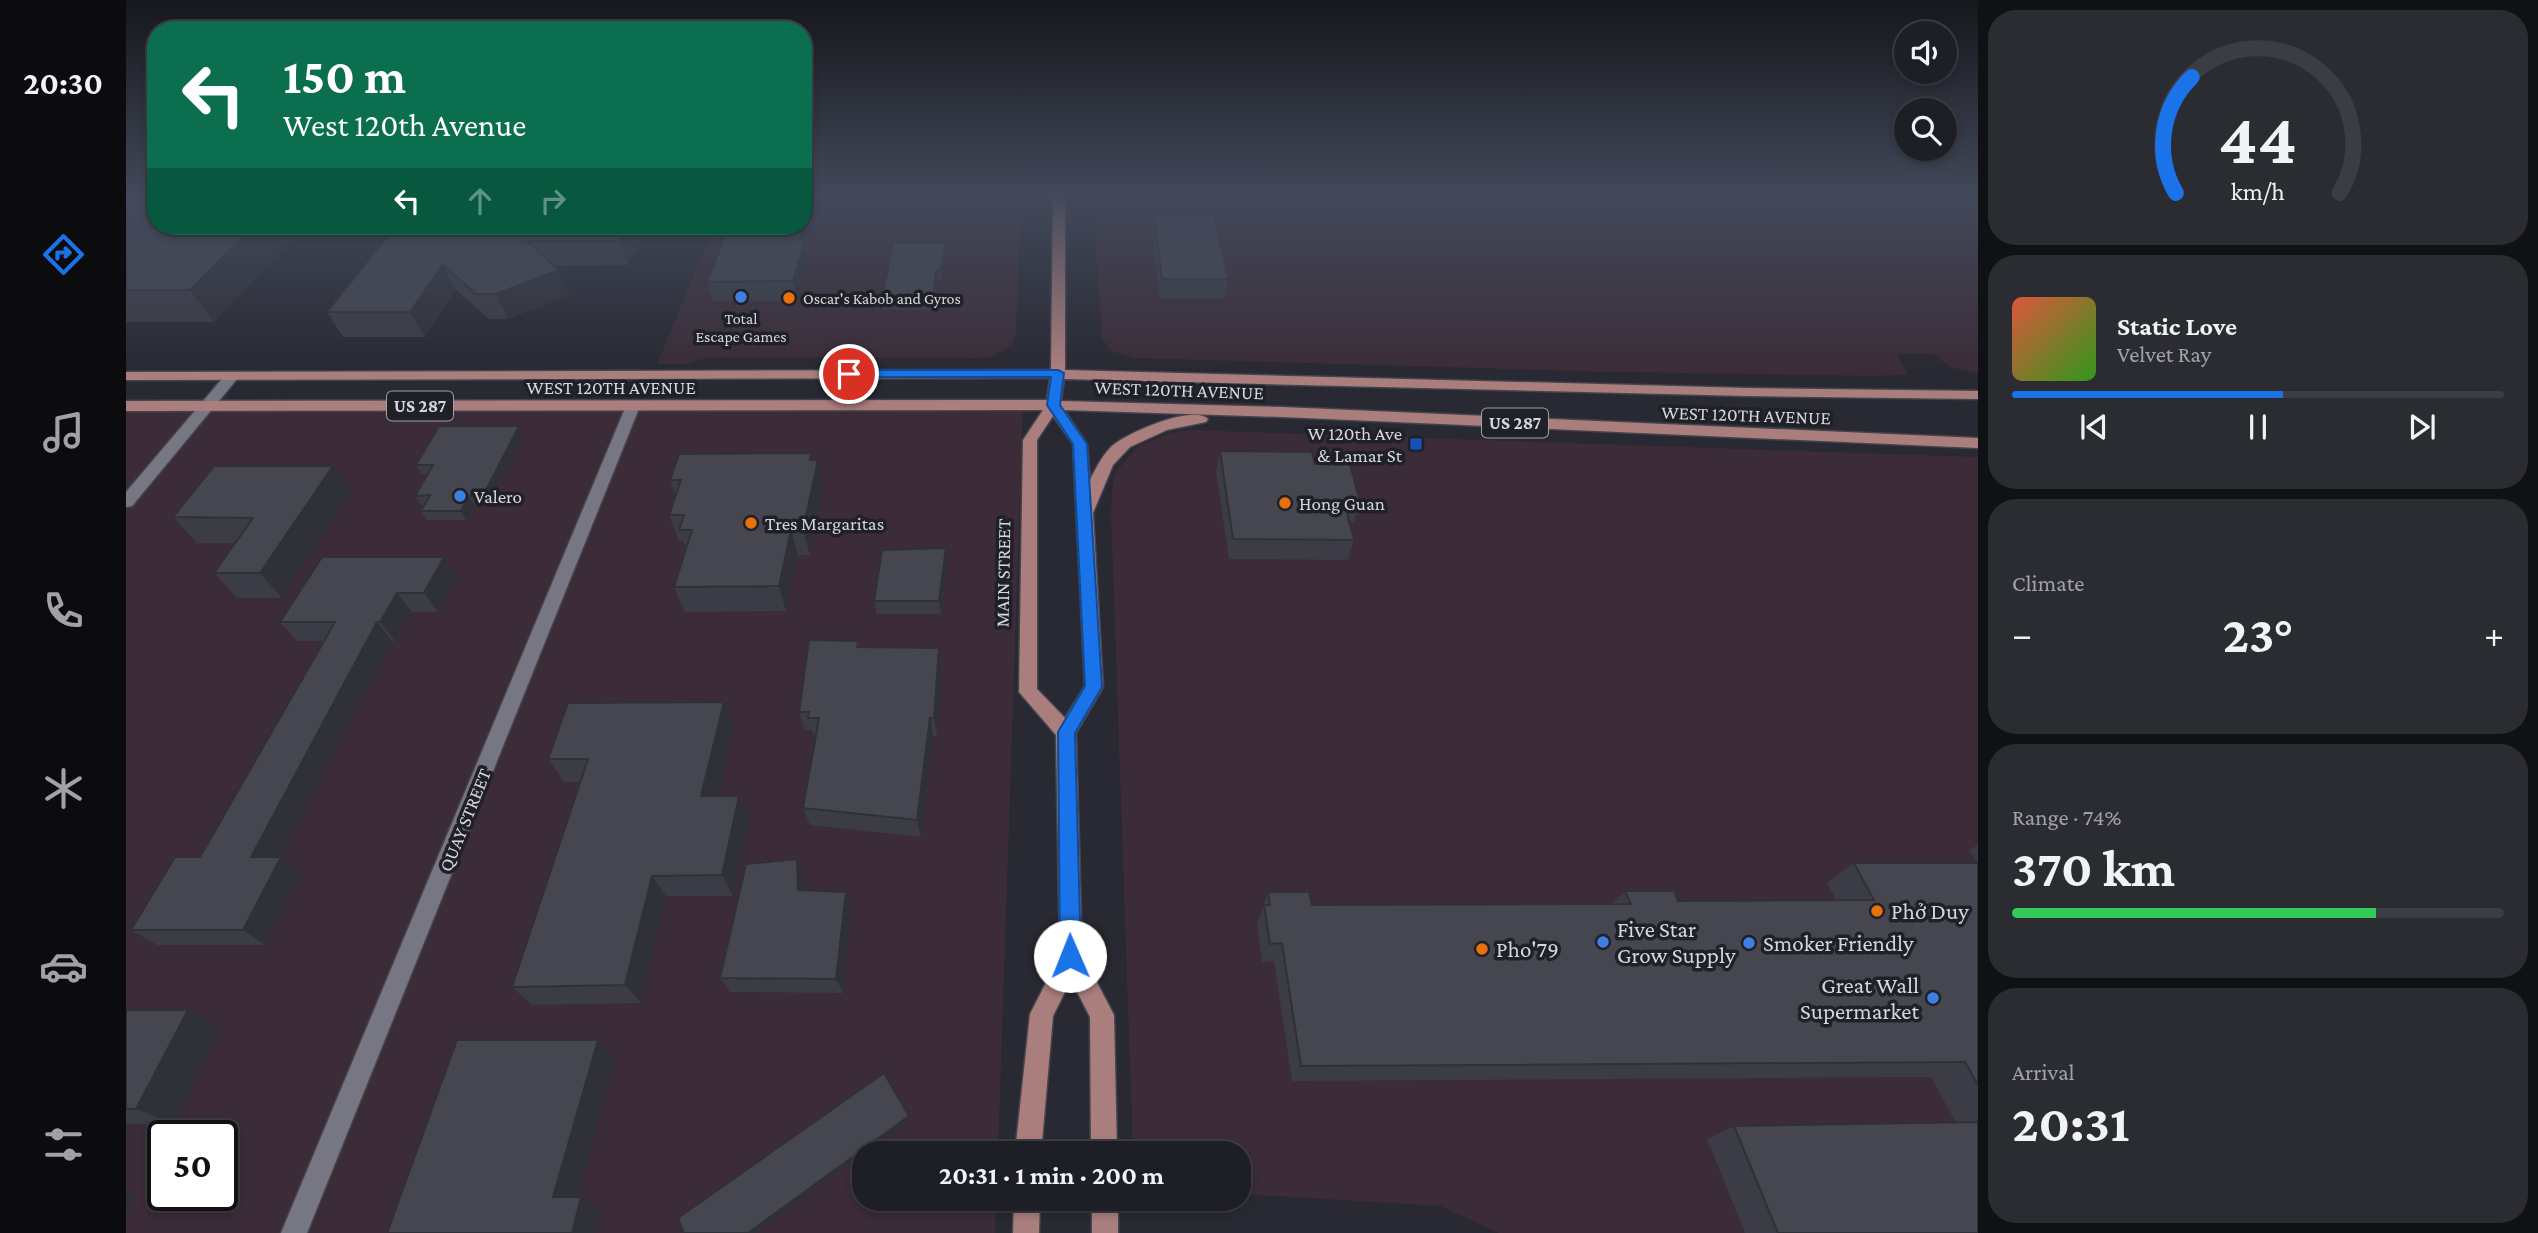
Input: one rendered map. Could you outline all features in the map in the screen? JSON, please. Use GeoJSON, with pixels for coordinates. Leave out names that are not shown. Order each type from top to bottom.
{"type":"FeatureCollection","features":[{"type":"Feature","properties":{"kind":"main road","name":"MAIN STREET"},"geometry":{"type":"LineString","coordinates":[[1059,255],[1058,373],[1054,405],[1030,440],[1028,692],[1066,732]]}},
{"type":"Feature","properties":{"kind":"main road","name":"WEST 120TH AVENUE"},"geometry":{"type":"LineString","coordinates":[[126,376],[1058,373],[1747,392],[1978,395]]}},
{"type":"Feature","properties":{"kind":"main road","name":"WEST 120TH AVENUE"},"geometry":{"type":"LineString","coordinates":[[126,406],[1054,405],[1282,412],[1978,443]]}},
{"type":"Feature","properties":{"kind":"main road"},"geometry":{"type":"LineString","coordinates":[[1029,1141],[1042,1014],[1070,956],[1066,732],[1094,687],[1080,444],[1054,405]]}},
{"type":"Feature","properties":{"kind":"main road"},"geometry":{"type":"LineString","coordinates":[[1085,516],[1108,459],[1151,430],[1171,422],[1282,412]]}},
{"type":"Feature","properties":{"kind":"main road"},"geometry":{"type":"LineString","coordinates":[[1070,956],[1102,1016],[1104,1141]]}},
{"type":"Feature","properties":{"kind":"main road"},"geometry":{"type":"LineString","coordinates":[[1026,1233],[1027,1211]]}},
{"type":"Feature","properties":{"kind":"main road"},"geometry":{"type":"LineString","coordinates":[[1105,1211],[1105,1233]]}},
{"type":"Feature","properties":{"kind":"street"},"geometry":{"type":"LineString","coordinates":[[126,502],[232,376]]}},
{"type":"Feature","properties":{"kind":"street","name":"QUAY STREET"},"geometry":{"type":"LineString","coordinates":[[294,1233],[633,406]]}},
{"type":"Feature","properties":{"kind":"shaded area"},"geometry":{"type":"Polygon","coordinates":[[[702,255],[1018,255],[1016,335],[1012,344],[994,356],[710,357],[686,364],[657,364],[702,255]]]}},
{"type":"Feature","properties":{"kind":"shaded area"},"geometry":{"type":"Polygon","coordinates":[[[1097,255],[1978,255],[1978,374],[1950,367],[1934,354],[1897,354],[1908,375],[1872,376],[1608,372],[1135,358],[1111,351],[1102,338],[1097,255]]]}},
{"type":"Feature","properties":{"kind":"shaded area"},"geometry":{"type":"Polygon","coordinates":[[[126,406],[1023,406],[998,1141],[852,1141],[852,1211],[996,1211],[995,1233],[126,1233],[126,406]]]}},
{"type":"Feature","properties":{"kind":"shaded area"},"geometry":{"type":"Polygon","coordinates":[[[1190,430],[1978,457],[1978,1233],[1499,1233],[1440,1206],[1251,1195],[1251,1141],[1133,1141],[1111,512],[1113,480],[1118,469],[1139,446],[1169,433],[1190,430]]]}},
{"type":"Feature","properties":{"kind":"building"},"geometry":{"type":"Polygon","coordinates":[[[126,255],[225,255],[190,290],[126,290],[126,255]]]}},
{"type":"Feature","properties":{"kind":"building"},"geometry":{"type":"Polygon","coordinates":[[[373,255],[541,255],[558,270],[496,294],[476,294],[443,265],[410,312],[327,312],[373,255]]]}},
{"type":"Feature","properties":{"kind":"building"},"geometry":{"type":"Polygon","coordinates":[[[718,255],[801,255],[793,281],[707,282],[718,255]]]}},
{"type":"Feature","properties":{"kind":"building"},"geometry":{"type":"Polygon","coordinates":[[[891,255],[943,255],[941,270],[936,271],[933,296],[930,296],[930,300],[882,299],[891,255]]]}},
{"type":"Feature","properties":{"kind":"building"},"geometry":{"type":"Polygon","coordinates":[[[1159,255],[1223,255],[1228,279],[1162,279],[1159,255]]]}},
{"type":"Feature","properties":{"kind":"building"},"geometry":{"type":"Polygon","coordinates":[[[439,426],[519,426],[483,496],[469,496],[461,511],[421,511],[430,495],[415,496],[433,465],[416,465],[439,426]]]}},
{"type":"Feature","properties":{"kind":"building","name":"Hong Guan"},"geometry":{"type":"Polygon","coordinates":[[[1220,451],[1312,452],[1315,464],[1350,464],[1360,502],[1344,502],[1354,540],[1233,539],[1220,451]]]}},
{"type":"Feature","properties":{"kind":"building"},"geometry":{"type":"Polygon","coordinates":[[[811,453],[810,460],[818,460],[803,530],[791,530],[779,586],[674,587],[692,530],[679,530],[684,515],[669,515],[681,480],[670,480],[679,454],[811,453]]]}},
{"type":"Feature","properties":{"kind":"building"},"geometry":{"type":"Polygon","coordinates":[[[214,466],[333,466],[260,573],[214,573],[253,518],[173,517],[214,466]]]}},
{"type":"Feature","properties":{"kind":"building"},"geometry":{"type":"Polygon","coordinates":[[[946,548],[939,601],[874,601],[882,550],[946,548]]]}},
{"type":"Feature","properties":{"kind":"building"},"geometry":{"type":"Polygon","coordinates":[[[322,557],[444,557],[424,593],[397,593],[380,622],[377,622],[251,857],[281,857],[243,930],[131,930],[175,857],[200,857],[335,622],[280,622],[322,557]]]}},
{"type":"Feature","properties":{"kind":"building"},"geometry":{"type":"Polygon","coordinates":[[[809,640],[858,641],[857,647],[939,648],[934,718],[930,718],[917,820],[803,808],[819,718],[808,718],[809,712],[799,712],[809,640]]]}},
{"type":"Feature","properties":{"kind":"building"},"geometry":{"type":"Polygon","coordinates":[[[724,702],[701,796],[739,796],[722,875],[652,876],[625,985],[512,987],[588,759],[548,759],[568,703],[724,702]]]}},
{"type":"Feature","properties":{"kind":"building"},"geometry":{"type":"Polygon","coordinates":[[[797,859],[798,890],[846,892],[836,979],[720,978],[746,864],[797,859]]]}},
{"type":"Feature","properties":{"kind":"building"},"geometry":{"type":"Polygon","coordinates":[[[1854,863],[1978,863],[1978,1085],[1965,1062],[1301,1066],[1282,943],[1270,944],[1264,905],[1270,905],[1268,892],[1309,892],[1312,905],[1631,904],[1625,891],[1674,891],[1678,901],[1874,900],[1854,863]]]}},
{"type":"Feature","properties":{"kind":"building"},"geometry":{"type":"Polygon","coordinates":[[[126,1010],[188,1010],[136,1109],[126,1109],[126,1010]]]}},
{"type":"Feature","properties":{"kind":"building"},"geometry":{"type":"Polygon","coordinates":[[[457,1040],[598,1040],[553,1197],[581,1197],[572,1233],[387,1233],[457,1040]]]}},
{"type":"Feature","properties":{"kind":"building"},"geometry":{"type":"Polygon","coordinates":[[[884,1073],[909,1116],[875,1141],[852,1141],[852,1157],[748,1233],[684,1233],[678,1218],[884,1073]]]}},
{"type":"Feature","properties":{"kind":"building"},"geometry":{"type":"Polygon","coordinates":[[[1978,1122],[1978,1233],[1778,1233],[1734,1126],[1978,1122]]]}},
{"type":"Feature","properties":{"kind":"place","name":"Total Escape Games"},"geometry":{"type":"Point","coordinates":[741,297]}},
{"type":"Feature","properties":{"kind":"place","name":"Oscar's Kabob and Gyros"},"geometry":{"type":"Point","coordinates":[789,298]}},
{"type":"Feature","properties":{"kind":"place","name":"W 120th Ave & Lamar St"},"geometry":{"type":"Point","coordinates":[1416,444]}},
{"type":"Feature","properties":{"kind":"place","name":"Valero"},"geometry":{"type":"Point","coordinates":[460,496]}},
{"type":"Feature","properties":{"kind":"place","name":"Hong Guan"},"geometry":{"type":"Point","coordinates":[1285,503]}},
{"type":"Feature","properties":{"kind":"place","name":"Tres Margaritas"},"geometry":{"type":"Point","coordinates":[751,523]}},
{"type":"Feature","properties":{"kind":"place","name":"Phở Duy"},"geometry":{"type":"Point","coordinates":[1877,911]}},
{"type":"Feature","properties":{"kind":"place","name":"Five Star Grow Supply"},"geometry":{"type":"Point","coordinates":[1603,942]}},
{"type":"Feature","properties":{"kind":"place","name":"Smoker Friendly"},"geometry":{"type":"Point","coordinates":[1749,943]}},
{"type":"Feature","properties":{"kind":"place","name":"Pho'79"},"geometry":{"type":"Point","coordinates":[1482,949]}},
{"type":"Feature","properties":{"kind":"place","name":"Great Wall Supermarket"},"geometry":{"type":"Point","coordinates":[1933,998]}},
{"type":"Feature","properties":{"kind":"route"},"geometry":{"type":"LineString","coordinates":[[849,374],[1058,373],[1054,405],[1080,444],[1094,687],[1066,732],[1070,956]]}}]}
